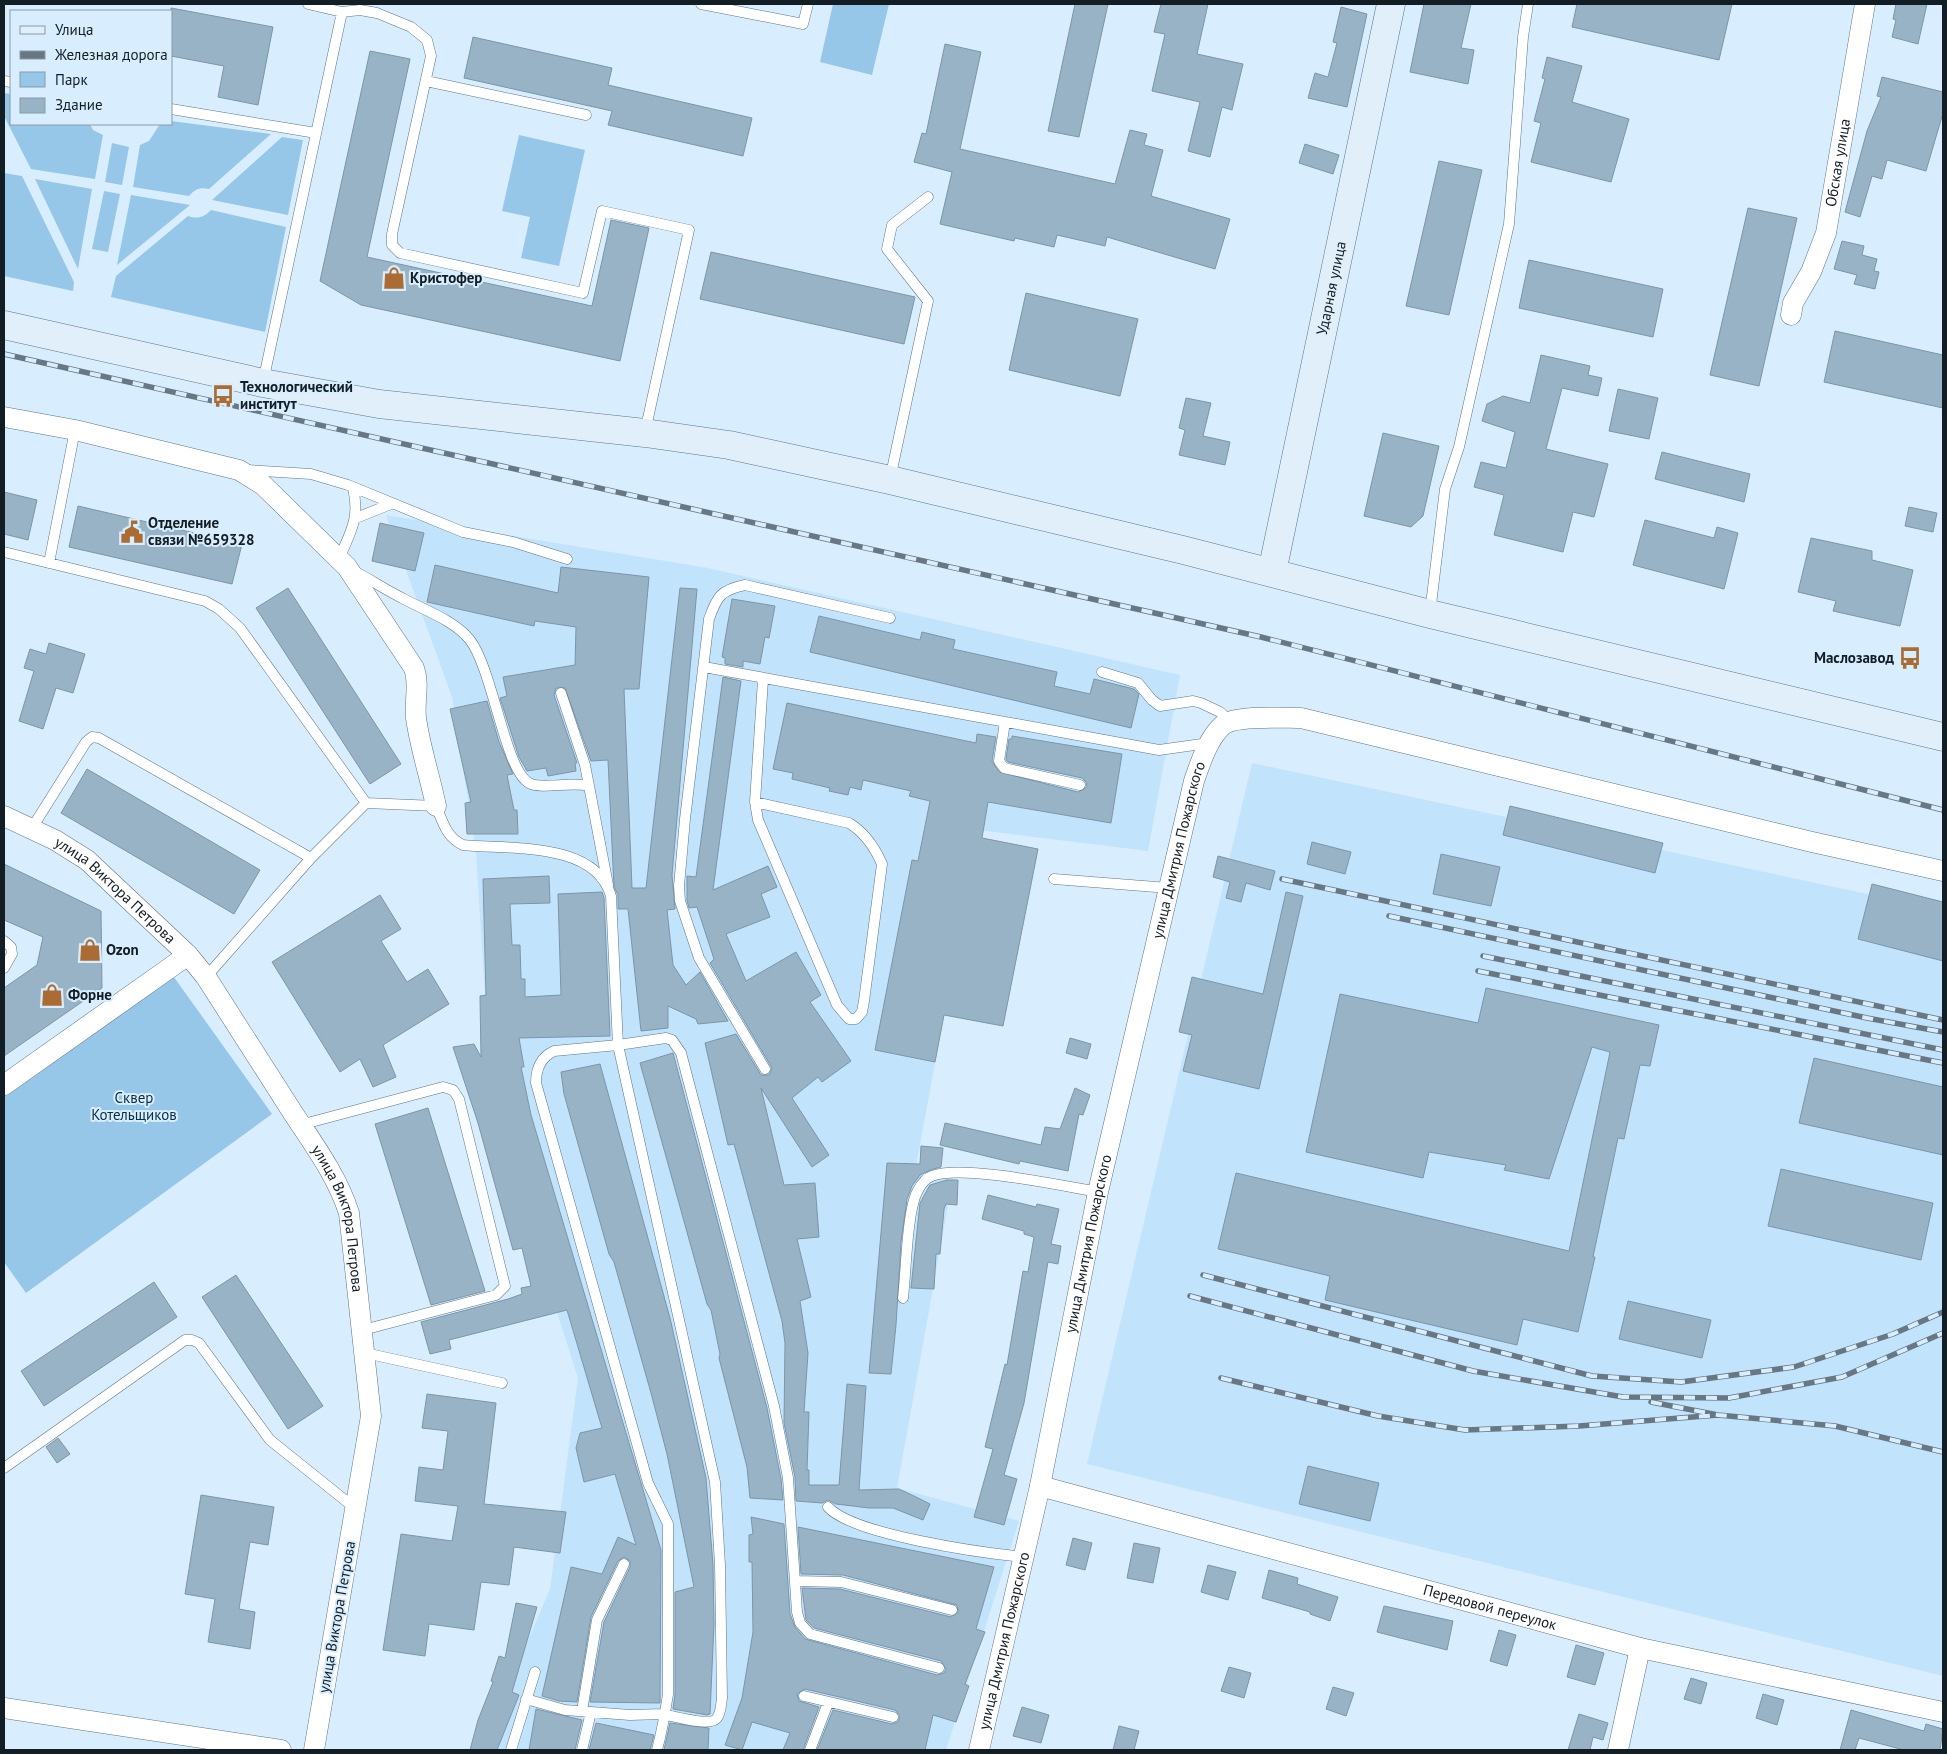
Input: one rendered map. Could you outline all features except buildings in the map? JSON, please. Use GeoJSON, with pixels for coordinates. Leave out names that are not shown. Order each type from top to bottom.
{"type":"FeatureCollection","features":[{"type":"Feature","properties":{"kind":"main road","name":"Ударная улица"},"geometry":{"type":"LineString","coordinates":[[1272,572],[1391,4]]}},
{"type":"Feature","properties":{"kind":"main road"},"geometry":{"type":"LineString","coordinates":[[4,325],[262,384],[379,404],[645,432],[729,445],[890,480],[1272,572],[1430,614],[1943,737]]}},
{"type":"Feature","properties":{"kind":"street","name":"Обская улица"},"geometry":{"type":"LineString","coordinates":[[1791,315],[1793,303],[1811,272],[1826,233],[1865,4]]}},
{"type":"Feature","properties":{"kind":"street"},"geometry":{"type":"LineString","coordinates":[[4,417],[75,430],[239,470],[263,485],[343,563],[417,676],[416,720],[436,806]]}},
{"type":"Feature","properties":{"kind":"street"},"geometry":{"type":"LineString","coordinates":[[1231,722],[1301,718],[1340,726],[1812,842],[1943,871]]}},
{"type":"Feature","properties":{"kind":"street","name":"улица Дмитрия Пожарского"},"geometry":{"type":"LineString","coordinates":[[979,1750],[1040,1486],[1098,1192],[1194,781],[1210,743],[1223,725],[1231,722]]}},
{"type":"Feature","properties":{"kind":"street","name":"улица Виктора Петрова"},"geometry":{"type":"LineString","coordinates":[[4,816],[55,840],[88,860],[188,955],[206,977],[336,1180],[348,1213],[366,1353],[371,1416],[314,1750]]}},
{"type":"Feature","properties":{"kind":"street"},"geometry":{"type":"LineString","coordinates":[[4,1085],[188,955]]}},
{"type":"Feature","properties":{"kind":"street","name":"Передовой переулок"},"geometry":{"type":"LineString","coordinates":[[1040,1486],[1640,1648],[1943,1712]]}},
{"type":"Feature","properties":{"kind":"street"},"geometry":{"type":"LineString","coordinates":[[1618,1750],[1640,1648]]}},
{"type":"Feature","properties":{"kind":"street"},"geometry":{"type":"LineString","coordinates":[[4,1708],[281,1750]]}},
{"type":"Feature","properties":{"kind":"lane"},"geometry":{"type":"LineString","coordinates":[[308,4],[342,12],[360,10],[377,13],[411,27],[427,40],[432,56],[392,234],[392,245],[400,253],[584,293],[602,211],[689,230],[645,432]]}},
{"type":"Feature","properties":{"kind":"lane"},"geometry":{"type":"LineString","coordinates":[[701,4],[803,24],[808,4]]}},
{"type":"Feature","properties":{"kind":"lane"},"geometry":{"type":"LineString","coordinates":[[1430,614],[1445,489],[1459,447],[1509,224],[1523,37],[1528,4]]}},
{"type":"Feature","properties":{"kind":"lane"},"geometry":{"type":"LineString","coordinates":[[262,384],[342,12]]}},
{"type":"Feature","properties":{"kind":"lane"},"geometry":{"type":"LineString","coordinates":[[426,81],[586,115]]}},
{"type":"Feature","properties":{"kind":"lane"},"geometry":{"type":"LineString","coordinates":[[172,109],[316,133]]}},
{"type":"Feature","properties":{"kind":"lane"},"geometry":{"type":"LineString","coordinates":[[890,480],[928,301],[886,249],[892,225],[928,197]]}},
{"type":"Feature","properties":{"kind":"lane"},"geometry":{"type":"LineString","coordinates":[[49,563],[75,430]]}},
{"type":"Feature","properties":{"kind":"lane"},"geometry":{"type":"LineString","coordinates":[[239,470],[311,474],[353,488],[463,532],[513,542],[566,559]]}},
{"type":"Feature","properties":{"kind":"lane"},"geometry":{"type":"LineString","coordinates":[[353,488],[356,518],[343,563],[448,622],[469,638],[484,666],[509,749],[520,773],[526,780],[536,786],[570,783],[589,786]]}},
{"type":"Feature","properties":{"kind":"lane"},"geometry":{"type":"LineString","coordinates":[[356,518],[391,504]]}},
{"type":"Feature","properties":{"kind":"lane"},"geometry":{"type":"LineString","coordinates":[[4,552],[189,596],[219,609],[240,628],[366,803]]}},
{"type":"Feature","properties":{"kind":"lane"},"geometry":{"type":"LineString","coordinates":[[765,1069],[699,958],[680,901],[679,886],[685,819],[709,619],[713,606],[723,592],[745,585],[890,618]]}},
{"type":"Feature","properties":{"kind":"lane"},"geometry":{"type":"LineString","coordinates":[[704,667],[764,680],[1159,750],[1210,743]]}},
{"type":"Feature","properties":{"kind":"lane"},"geometry":{"type":"LineString","coordinates":[[1102,672],[1138,683],[1152,700],[1160,706],[1193,701],[1220,712],[1231,722]]}},
{"type":"Feature","properties":{"kind":"lane"},"geometry":{"type":"LineString","coordinates":[[754,802],[849,823],[857,827],[882,864],[864,1001],[862,1012],[856,1019],[849,1018],[837,1005],[758,820],[754,802],[764,680]]}},
{"type":"Feature","properties":{"kind":"lane"},"geometry":{"type":"LineString","coordinates":[[526,1699],[565,1710],[666,1714],[707,1722],[716,1720],[720,1710],[720,1564],[715,1482],[618,1045],[611,896],[577,736],[561,693]]}},
{"type":"Feature","properties":{"kind":"lane"},"geometry":{"type":"LineString","coordinates":[[1005,722],[1001,765],[1009,770],[1080,785]]}},
{"type":"Feature","properties":{"kind":"lane"},"geometry":{"type":"LineString","coordinates":[[32,828],[86,742],[92,737],[99,738],[311,858]]}},
{"type":"Feature","properties":{"kind":"lane"},"geometry":{"type":"LineString","coordinates":[[206,977],[311,858],[366,803],[436,806],[447,833],[454,841],[463,845],[545,850],[565,854],[584,864],[608,886]]}},
{"type":"Feature","properties":{"kind":"lane"},"geometry":{"type":"LineString","coordinates":[[1054,879],[1169,888]]}},
{"type":"Feature","properties":{"kind":"lane"},"geometry":{"type":"LineString","coordinates":[[4,941],[11,947],[12,954],[4,968]]}},
{"type":"Feature","properties":{"kind":"lane"},"geometry":{"type":"LineString","coordinates":[[657,1750],[666,1714],[668,1524],[648,1484],[536,1083],[540,1065],[548,1054],[554,1051],[666,1038],[677,1046],[681,1053],[774,1406],[788,1478],[795,1581],[800,1623],[810,1634],[939,1668]]}},
{"type":"Feature","properties":{"kind":"lane"},"geometry":{"type":"LineString","coordinates":[[300,1125],[443,1087],[453,1090],[459,1099],[504,1286],[496,1295],[363,1330]]}},
{"type":"Feature","properties":{"kind":"lane"},"geometry":{"type":"LineString","coordinates":[[903,1298],[913,1203],[921,1186],[933,1175],[965,1173],[1015,1178],[1098,1192]]}},
{"type":"Feature","properties":{"kind":"lane"},"geometry":{"type":"LineString","coordinates":[[4,1468],[185,1340],[192,1340],[199,1343],[270,1440],[356,1510]]}},
{"type":"Feature","properties":{"kind":"lane"},"geometry":{"type":"LineString","coordinates":[[366,1353],[502,1383]]}},
{"type":"Feature","properties":{"kind":"lane"},"geometry":{"type":"LineString","coordinates":[[828,1507],[834,1514],[864,1526],[965,1551],[1024,1557]]}},
{"type":"Feature","properties":{"kind":"lane"},"geometry":{"type":"LineString","coordinates":[[582,1750],[597,1620],[624,1564]]}},
{"type":"Feature","properties":{"kind":"lane"},"geometry":{"type":"LineString","coordinates":[[795,1581],[841,1582],[952,1610]]}},
{"type":"Feature","properties":{"kind":"lane"},"geometry":{"type":"LineString","coordinates":[[511,1750],[535,1672]]}},
{"type":"Feature","properties":{"kind":"lane"},"geometry":{"type":"LineString","coordinates":[[804,1696],[893,1717]]}},
{"type":"Feature","properties":{"kind":"lane"},"geometry":{"type":"LineString","coordinates":[[810,1750],[828,1703]]}},
{"type":"Feature","properties":{"kind":"shaded area"},"geometry":{"type":"Polygon","coordinates":[[[386,515],[708,568],[1180,675],[1148,851],[978,830],[916,1166],[954,1172],[897,1488],[1019,1521],[946,1750],[481,1750],[550,1589],[578,1378],[492,1107],[476,852],[452,697],[386,515]]]}},
{"type":"Feature","properties":{"kind":"shaded area"},"geometry":{"type":"Polygon","coordinates":[[[1252,763],[1943,910],[1943,1676],[1087,1464],[1252,763]]]}},
{"type":"Feature","properties":{"kind":"green space"},"geometry":{"type":"Polygon","coordinates":[[[833,4],[889,4],[872,75],[820,62],[833,4]]]}},
{"type":"Feature","properties":{"kind":"green space"},"geometry":{"type":"Polygon","coordinates":[[[4,93],[10,94],[10,125],[90,125],[93,130],[103,135],[95,179],[31,169],[4,116],[4,93]]]}},
{"type":"Feature","properties":{"kind":"green space"},"geometry":{"type":"Polygon","coordinates":[[[172,121],[271,134],[209,189],[198,189],[189,196],[133,187],[140,145],[149,141],[159,125],[172,125],[172,121]]]}},
{"type":"Feature","properties":{"kind":"green space"},"geometry":{"type":"Polygon","coordinates":[[[519,135],[585,150],[559,266],[521,258],[530,217],[502,211],[519,135]]]}},
{"type":"Feature","properties":{"kind":"green space"},"geometry":{"type":"Polygon","coordinates":[[[282,137],[303,140],[288,215],[212,200],[282,137]]]}},
{"type":"Feature","properties":{"kind":"green space"},"geometry":{"type":"Polygon","coordinates":[[[112,143],[129,147],[122,185],[105,182],[112,143]]]}},
{"type":"Feature","properties":{"kind":"green space"},"geometry":{"type":"Polygon","coordinates":[[[4,173],[22,176],[74,282],[73,291],[4,276],[4,173]]]}},
{"type":"Feature","properties":{"kind":"green space"},"geometry":{"type":"Polygon","coordinates":[[[35,179],[92,189],[78,269],[35,179]]]}},
{"type":"Feature","properties":{"kind":"green space"},"geometry":{"type":"Polygon","coordinates":[[[104,191],[120,194],[108,252],[92,249],[104,191]]]}},
{"type":"Feature","properties":{"kind":"green space"},"geometry":{"type":"Polygon","coordinates":[[[131,195],[190,205],[117,265],[131,195]]]}},
{"type":"Feature","properties":{"kind":"green space"},"geometry":{"type":"Polygon","coordinates":[[[211,210],[286,227],[265,332],[111,297],[116,276],[188,216],[200,217],[211,210]]]}},
{"type":"Feature","properties":{"kind":"green space","name":"Сквер Котельщиков"},"geometry":{"type":"Polygon","coordinates":[[[171,973],[272,1114],[26,1293],[4,1262],[4,1094],[171,973]]]}},
{"type":"Feature","properties":{"kind":"railway"},"geometry":{"type":"LineString","coordinates":[[4,354],[1261,637],[1943,810]]}},
{"type":"Feature","properties":{"kind":"railway"},"geometry":{"type":"LineString","coordinates":[[1282,879],[1943,1020]]}},
{"type":"Feature","properties":{"kind":"railway"},"geometry":{"type":"LineString","coordinates":[[1389,916],[1867,1018],[1943,1032]]}},
{"type":"Feature","properties":{"kind":"railway"},"geometry":{"type":"LineString","coordinates":[[1483,956],[1943,1050]]}},
{"type":"Feature","properties":{"kind":"railway"},"geometry":{"type":"LineString","coordinates":[[1478,971],[1943,1063]]}},
{"type":"Feature","properties":{"kind":"railway"},"geometry":{"type":"LineString","coordinates":[[1203,1275],[1592,1376],[1681,1382],[1794,1367],[1893,1334],[1943,1312]]}},
{"type":"Feature","properties":{"kind":"railway"},"geometry":{"type":"LineString","coordinates":[[1190,1296],[1473,1371],[1623,1397],[1729,1398],[1842,1377],[1943,1333]]}},
{"type":"Feature","properties":{"kind":"railway"},"geometry":{"type":"LineString","coordinates":[[1221,1378],[1378,1416],[1465,1430],[1579,1426],[1718,1415]]}},
{"type":"Feature","properties":{"kind":"railway"},"geometry":{"type":"LineString","coordinates":[[1651,1402],[1718,1415],[1835,1426],[1943,1452]]}},
{"type":"Feature","properties":{"kind":"place","name":"Кристофер"},"geometry":{"type":"Point","coordinates":[394,278]}},
{"type":"Feature","properties":{"kind":"place","name":"Технологический институт"},"geometry":{"type":"Point","coordinates":[223,396]}},
{"type":"Feature","properties":{"kind":"place","name":"Отделение связи №659328"},"geometry":{"type":"Point","coordinates":[132,532]}},
{"type":"Feature","properties":{"kind":"place","name":"Маслозавод"},"geometry":{"type":"Point","coordinates":[1910,658]}},
{"type":"Feature","properties":{"kind":"place","name":"Ozon"},"geometry":{"type":"Point","coordinates":[90,950]}},
{"type":"Feature","properties":{"kind":"place","name":"Форне"},"geometry":{"type":"Point","coordinates":[52,995]}}]}
